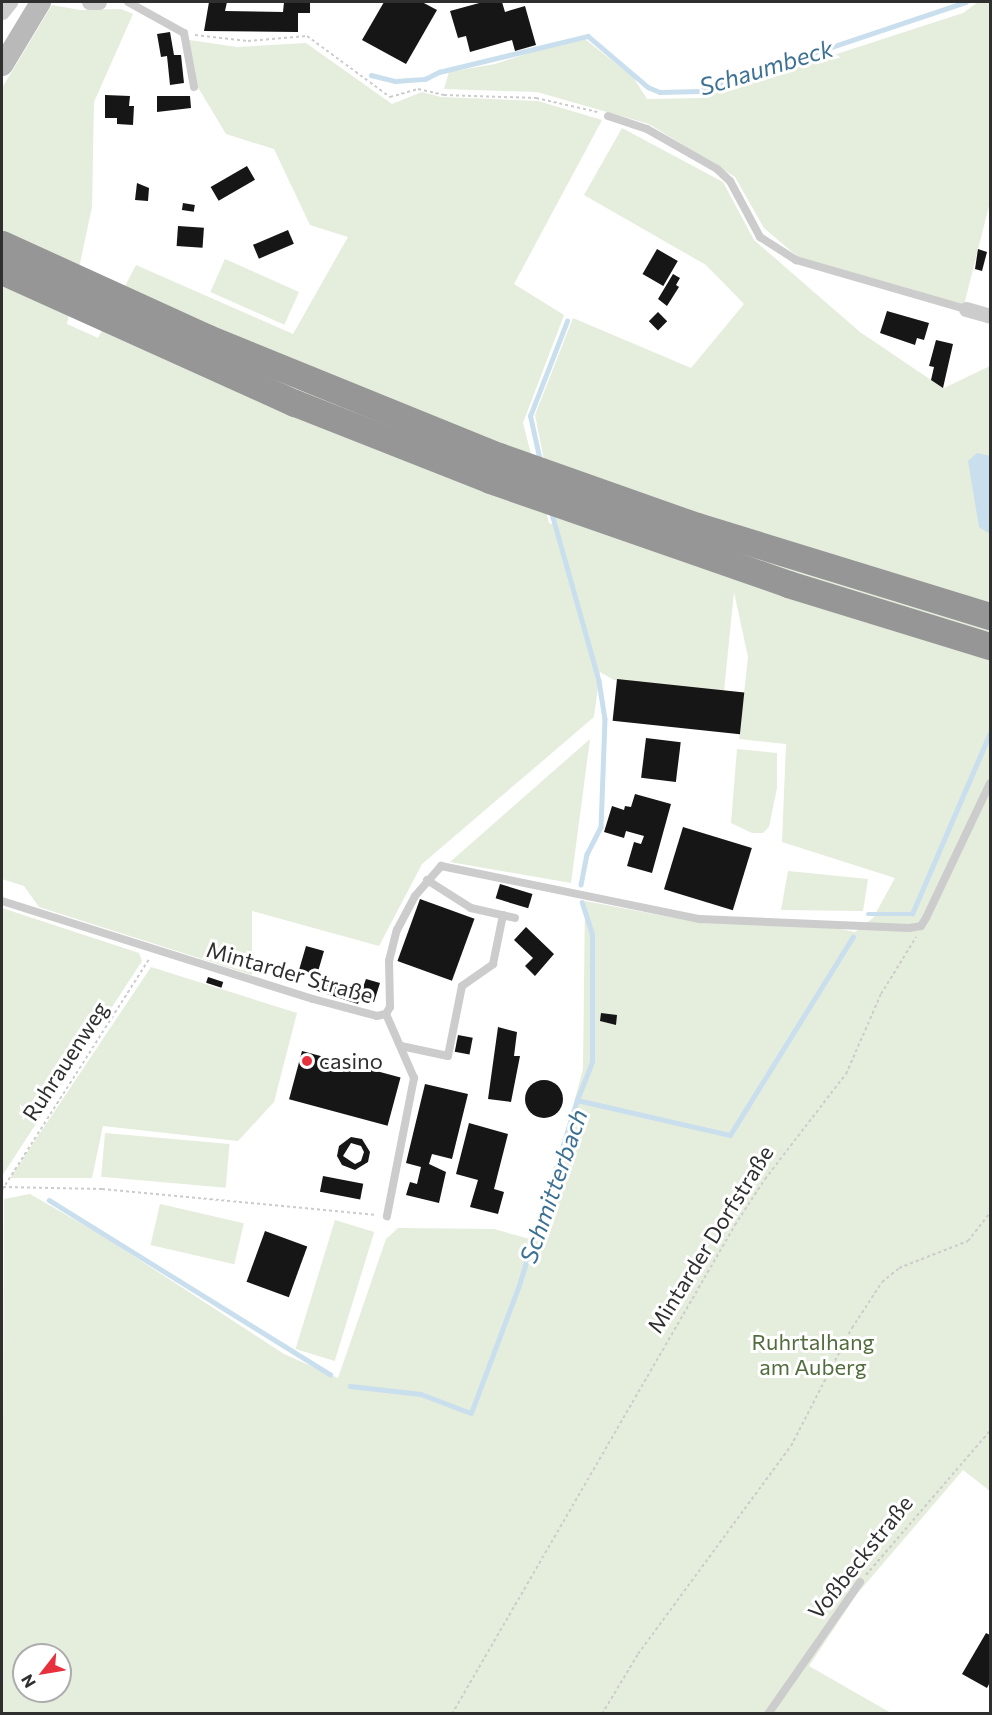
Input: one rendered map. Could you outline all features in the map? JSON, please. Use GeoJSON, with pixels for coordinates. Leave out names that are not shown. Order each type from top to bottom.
{"type":"FeatureCollection","features":[{"type":"Feature","properties":{"kind":"highway"},"geometry":{"type":"LineString","coordinates":[[2,244],[218,343],[499,456],[697,526],[990,616]]}},
{"type":"Feature","properties":{"kind":"highway"},"geometry":{"type":"LineString","coordinates":[[2,271],[231,375],[490,480],[755,573],[990,646]]}},
{"type":"Feature","properties":{"kind":"main road"},"geometry":{"type":"LineString","coordinates":[[2,65],[40,2]]}},
{"type":"Feature","properties":{"kind":"street"},"geometry":{"type":"LineString","coordinates":[[2,12],[10,2]]}},
{"type":"Feature","properties":{"kind":"street"},"geometry":{"type":"LineString","coordinates":[[89,2],[99,2]]}},
{"type":"Feature","properties":{"kind":"street"},"geometry":{"type":"LineString","coordinates":[[966,309],[990,316]]}},
{"type":"Feature","properties":{"kind":"lane"},"geometry":{"type":"LineString","coordinates":[[128,2],[184,33],[194,87]]}},
{"type":"Feature","properties":{"kind":"lane"},"geometry":{"type":"LineString","coordinates":[[608,116],[647,129],[717,169],[730,181],[760,237],[796,260],[966,309]]}},
{"type":"Feature","properties":{"kind":"lane"},"geometry":{"type":"LineString","coordinates":[[921,926],[990,783]]}},
{"type":"Feature","properties":{"kind":"lane","name":"Mintarder Straße"},"geometry":{"type":"LineString","coordinates":[[2,901],[313,999],[377,1016],[386,1014],[390,1007],[391,949],[404,914],[427,880],[441,866],[700,919],[921,926]]}},
{"type":"Feature","properties":{"kind":"lane"},"geometry":{"type":"LineString","coordinates":[[427,880],[471,908],[515,918]]}},
{"type":"Feature","properties":{"kind":"lane"},"geometry":{"type":"LineString","coordinates":[[401,1046],[448,1056],[462,986],[493,964],[503,915]]}},
{"type":"Feature","properties":{"kind":"lane"},"geometry":{"type":"LineString","coordinates":[[386,1014],[414,1078],[387,1216]]}},
{"type":"Feature","properties":{"kind":"lane","name":"Voßbeckstraße"},"geometry":{"type":"LineString","coordinates":[[768,1713],[861,1582]]}},
{"type":"Feature","properties":{"kind":"path"},"geometry":{"type":"LineString","coordinates":[[184,33],[248,40],[307,36],[390,97],[418,88],[444,95],[536,98],[608,116]]}},
{"type":"Feature","properties":{"kind":"path","name":"Mintarder Dorfstraße"},"geometry":{"type":"LineString","coordinates":[[452,1713],[729,1234],[765,1179],[846,1074],[881,994],[921,926]]}},
{"type":"Feature","properties":{"kind":"path","name":"Ruhrauenweg"},"geometry":{"type":"LineString","coordinates":[[2,1189],[156,950]]}},
{"type":"Feature","properties":{"kind":"path"},"geometry":{"type":"LineString","coordinates":[[2,1189],[102,1189],[387,1216]]}},
{"type":"Feature","properties":{"kind":"path"},"geometry":{"type":"LineString","coordinates":[[602,1713],[638,1654],[791,1446],[852,1328],[882,1282],[899,1268],[968,1240],[990,1213]]}},
{"type":"Feature","properties":{"kind":"path","name":"Voßbeckstraße"},"geometry":{"type":"LineString","coordinates":[[861,1582],[990,1431]]}},
{"type":"Feature","properties":{"kind":"green space"},"geometry":{"type":"Polygon","coordinates":[[[978,2],[990,2],[990,202],[964,305],[798,257],[764,228],[735,177],[649,124],[537,92],[444,89],[449,72],[495,64],[581,36],[633,77],[647,99],[701,98],[963,13],[978,2]]]}},
{"type":"Feature","properties":{"kind":"green space","name":"Ruhrtalhang am Auberg"},"geometry":{"type":"Polygon","coordinates":[[[52,5],[80,10],[121,9],[133,14],[94,102],[92,207],[67,324],[98,338],[136,265],[293,334],[348,237],[310,225],[274,149],[226,134],[196,84],[189,40],[237,47],[306,43],[392,104],[422,92],[441,97],[538,101],[602,120],[514,284],[564,315],[523,423],[549,523],[557,526],[535,415],[573,318],[691,368],[744,304],[706,265],[584,195],[622,128],[723,182],[754,240],[860,332],[931,380],[944,388],[990,366],[990,1491],[963,1470],[857,1594],[809,1666],[891,1713],[2,1713],[4,1199],[30,1194],[103,1236],[284,1354],[338,1378],[386,1239],[398,1228],[494,1229],[537,1241],[583,1069],[585,901],[696,922],[820,925],[855,932],[873,918],[895,878],[782,842],[786,744],[739,739],[748,657],[734,592],[724,691],[614,680],[600,672],[594,717],[422,864],[379,946],[252,911],[252,975],[39,907],[24,886],[2,879],[2,88],[52,5]]]}},
{"type":"Feature","properties":{"kind":"green space"},"geometry":{"type":"Polygon","coordinates":[[[225,259],[299,292],[284,325],[210,292],[225,259]]]}},
{"type":"Feature","properties":{"kind":"green space"},"geometry":{"type":"Polygon","coordinates":[[[590,739],[571,883],[450,862],[590,739]]]}},
{"type":"Feature","properties":{"kind":"green space"},"geometry":{"type":"Polygon","coordinates":[[[737,749],[777,753],[777,788],[769,827],[763,833],[752,833],[731,823],[737,749]]]}},
{"type":"Feature","properties":{"kind":"green space"},"geometry":{"type":"Polygon","coordinates":[[[788,871],[868,879],[863,911],[781,910],[788,871]]]}},
{"type":"Feature","properties":{"kind":"green space"},"geometry":{"type":"Polygon","coordinates":[[[2,908],[139,953],[142,961],[2,1176],[2,908]]]}},
{"type":"Feature","properties":{"kind":"green space"},"geometry":{"type":"Polygon","coordinates":[[[151,967],[297,1013],[274,1102],[238,1141],[103,1126],[92,1178],[10,1178],[151,967]]]}},
{"type":"Feature","properties":{"kind":"green space"},"geometry":{"type":"Polygon","coordinates":[[[105,1133],[230,1144],[226,1188],[101,1177],[105,1133]]]}},
{"type":"Feature","properties":{"kind":"green space"},"geometry":{"type":"Polygon","coordinates":[[[160,1204],[244,1223],[234,1264],[151,1245],[160,1204]]]}},
{"type":"Feature","properties":{"kind":"green space"},"geometry":{"type":"Polygon","coordinates":[[[335,1220],[374,1232],[335,1361],[296,1349],[335,1220]]]}},
{"type":"Feature","properties":{"kind":"water"},"geometry":{"type":"Polygon","coordinates":[[[977,453],[990,456],[990,534],[979,527],[968,461],[977,453]]]}},
{"type":"Feature","properties":{"kind":"building"},"geometry":{"type":"Polygon","coordinates":[[[209,2],[227,2],[225,11],[283,12],[284,2],[310,2],[310,13],[298,13],[298,32],[204,31],[209,2]]]}},
{"type":"Feature","properties":{"kind":"building"},"geometry":{"type":"Polygon","coordinates":[[[384,2],[422,2],[437,10],[406,64],[362,40],[384,2]]]}},
{"type":"Feature","properties":{"kind":"building"},"geometry":{"type":"Polygon","coordinates":[[[483,2],[502,2],[505,12],[525,6],[536,45],[515,51],[512,40],[470,52],[466,36],[458,38],[450,11],[483,2]]]}},
{"type":"Feature","properties":{"kind":"building"},"geometry":{"type":"Polygon","coordinates":[[[170,32],[174,55],[181,55],[184,83],[170,85],[167,56],[161,57],[157,34],[170,32]]]}},
{"type":"Feature","properties":{"kind":"building"},"geometry":{"type":"Polygon","coordinates":[[[105,95],[130,96],[129,106],[134,106],[133,125],[117,124],[117,118],[105,118],[105,95]]]}},
{"type":"Feature","properties":{"kind":"building"},"geometry":{"type":"Polygon","coordinates":[[[157,96],[190,96],[191,108],[157,112],[157,96]]]}},
{"type":"Feature","properties":{"kind":"building"},"geometry":{"type":"Polygon","coordinates":[[[247,166],[255,180],[219,201],[211,187],[247,166]]]}},
{"type":"Feature","properties":{"kind":"building"},"geometry":{"type":"Polygon","coordinates":[[[137,183],[149,188],[148,201],[135,200],[137,183]]]}},
{"type":"Feature","properties":{"kind":"building"},"geometry":{"type":"Polygon","coordinates":[[[183,203],[195,205],[194,212],[182,210],[183,203]]]}},
{"type":"Feature","properties":{"kind":"building"},"geometry":{"type":"Polygon","coordinates":[[[178,226],[204,228],[203,248],[177,246],[178,226]]]}},
{"type":"Feature","properties":{"kind":"building"},"geometry":{"type":"Polygon","coordinates":[[[288,230],[294,244],[259,259],[253,245],[288,230]]]}},
{"type":"Feature","properties":{"kind":"building"},"geometry":{"type":"Polygon","coordinates":[[[657,249],[678,261],[663,286],[642,274],[657,249]]]}},
{"type":"Feature","properties":{"kind":"building"},"geometry":{"type":"Polygon","coordinates":[[[978,249],[987,252],[982,271],[975,269],[978,249]]]}},
{"type":"Feature","properties":{"kind":"building"},"geometry":{"type":"Polygon","coordinates":[[[673,274],[680,278],[676,285],[679,287],[667,306],[658,299],[673,274]]]}},
{"type":"Feature","properties":{"kind":"building"},"geometry":{"type":"Polygon","coordinates":[[[887,311],[929,323],[924,340],[917,338],[915,345],[880,333],[887,311]]]}},
{"type":"Feature","properties":{"kind":"building"},"geometry":{"type":"Polygon","coordinates":[[[658,312],[667,321],[658,330],[649,321],[658,312]]]}},
{"type":"Feature","properties":{"kind":"building"},"geometry":{"type":"Polygon","coordinates":[[[936,340],[953,344],[943,388],[931,380],[934,367],[929,366],[936,340]]]}},
{"type":"Feature","properties":{"kind":"building"},"geometry":{"type":"Polygon","coordinates":[[[617,679],[744,692],[740,734],[613,721],[617,679]]]}},
{"type":"Feature","properties":{"kind":"building"},"geometry":{"type":"Polygon","coordinates":[[[646,738],[681,742],[676,782],[641,778],[646,738]]]}},
{"type":"Feature","properties":{"kind":"building"},"geometry":{"type":"Polygon","coordinates":[[[635,794],[671,804],[652,873],[627,866],[634,842],[641,844],[644,836],[626,831],[624,838],[604,832],[612,806],[624,810],[625,806],[631,807],[635,794]]]}},
{"type":"Feature","properties":{"kind":"building"},"geometry":{"type":"Polygon","coordinates":[[[683,827],[752,848],[733,910],[664,889],[683,827]]]}},
{"type":"Feature","properties":{"kind":"building"},"geometry":{"type":"Polygon","coordinates":[[[500,884],[533,894],[528,908],[496,898],[500,884]]]}},
{"type":"Feature","properties":{"kind":"building"},"geometry":{"type":"Polygon","coordinates":[[[420,899],[475,919],[452,981],[397,961],[420,899]]]}},
{"type":"Feature","properties":{"kind":"building"},"geometry":{"type":"Polygon","coordinates":[[[526,927],[554,954],[535,976],[525,966],[533,958],[514,940],[526,927]]]}},
{"type":"Feature","properties":{"kind":"building"},"geometry":{"type":"Polygon","coordinates":[[[306,946],[324,951],[317,975],[362,990],[366,979],[380,983],[374,1002],[360,998],[358,1004],[308,988],[312,974],[299,970],[306,946]]]}},
{"type":"Feature","properties":{"kind":"building"},"geometry":{"type":"Polygon","coordinates":[[[208,977],[223,982],[221,988],[206,983],[208,977]]]}},
{"type":"Feature","properties":{"kind":"building"},"geometry":{"type":"Polygon","coordinates":[[[601,1013],[617,1015],[616,1025],[600,1021],[601,1013]]]}},
{"type":"Feature","properties":{"kind":"building"},"geometry":{"type":"Polygon","coordinates":[[[498,1027],[517,1032],[514,1056],[520,1056],[511,1102],[488,1099],[498,1027]]]}},
{"type":"Feature","properties":{"kind":"building"},"geometry":{"type":"Polygon","coordinates":[[[458,1035],[473,1038],[469,1055],[455,1052],[458,1035]]]}},
{"type":"Feature","properties":{"kind":"building"},"geometry":{"type":"Polygon","coordinates":[[[302,1051],[401,1077],[388,1126],[289,1099],[302,1051]]]}},
{"type":"Feature","properties":{"kind":"building"},"geometry":{"type":"Polygon","coordinates":[[[544,1080],[558,1085],[563,1099],[558,1113],[544,1118],[530,1113],[525,1099],[530,1085],[544,1080]]]}},
{"type":"Feature","properties":{"kind":"building"},"geometry":{"type":"Polygon","coordinates":[[[425,1084],[468,1094],[452,1159],[432,1154],[429,1164],[446,1172],[439,1203],[406,1195],[410,1182],[417,1184],[421,1167],[406,1163],[425,1084]]]}},
{"type":"Feature","properties":{"kind":"building"},"geometry":{"type":"Polygon","coordinates":[[[469,1123],[508,1134],[494,1189],[504,1192],[498,1214],[470,1207],[478,1180],[456,1174],[469,1123]]]}},
{"type":"Feature","properties":{"kind":"building"},"geometry":{"type":"Polygon","coordinates":[[[351,1137],[362,1139],[370,1152],[368,1162],[355,1170],[342,1165],[337,1156],[339,1146],[351,1137]],[[351,1143],[343,1156],[355,1164],[361,1161],[364,1152],[361,1146],[351,1143]]]}},
{"type":"Feature","properties":{"kind":"building"},"geometry":{"type":"Polygon","coordinates":[[[323,1176],[363,1184],[360,1200],[320,1192],[323,1176]]]}},
{"type":"Feature","properties":{"kind":"building"},"geometry":{"type":"Polygon","coordinates":[[[265,1231],[307,1246],[289,1297],[247,1282],[265,1231]]]}},
{"type":"Feature","properties":{"kind":"building"},"geometry":{"type":"Polygon","coordinates":[[[986,1633],[990,1635],[990,1682],[987,1688],[962,1674],[986,1633]]]}},
{"type":"Feature","properties":{"kind":"waterway","name":"Schaumbeck"},"geometry":{"type":"LineString","coordinates":[[371,75],[395,81],[425,79],[439,72],[588,36],[648,87],[660,92],[700,91],[966,2]]}},
{"type":"Feature","properties":{"kind":"waterway"},"geometry":{"type":"LineString","coordinates":[[540,461],[530,416],[567,321]]}},
{"type":"Feature","properties":{"kind":"waterway"},"geometry":{"type":"LineString","coordinates":[[551,510],[599,681],[605,719],[601,827],[587,854],[581,884]]}},
{"type":"Feature","properties":{"kind":"waterway","name":"Schmitterbach"},"geometry":{"type":"LineString","coordinates":[[868,914],[912,914],[990,733]]}},
{"type":"Feature","properties":{"kind":"waterway"},"geometry":{"type":"LineString","coordinates":[[577,1100],[592,1062],[592,934],[582,903]]}},
{"type":"Feature","properties":{"kind":"waterway","name":"Schmitterbach"},"geometry":{"type":"LineString","coordinates":[[350,1386],[421,1394],[471,1413],[519,1285],[577,1100],[730,1135],[853,937]]}},
{"type":"Feature","properties":{"kind":"waterway","name":"Schmitterbach"},"geometry":{"type":"LineString","coordinates":[[49,1200],[330,1374]]}},
{"type":"Feature","properties":{"kind":"place","name":"casino"},"geometry":{"type":"Point","coordinates":[307,1061]}}]}
